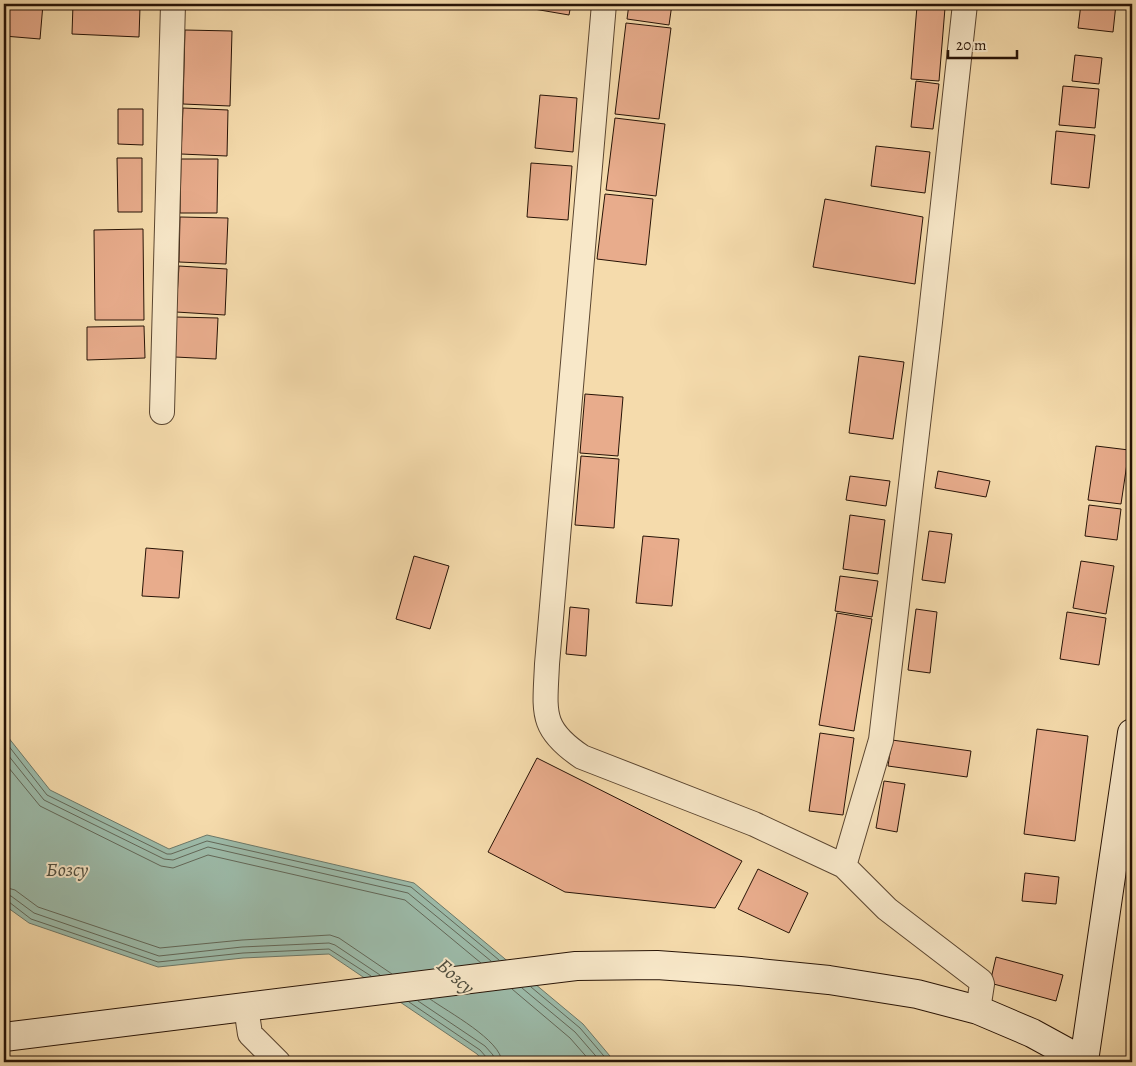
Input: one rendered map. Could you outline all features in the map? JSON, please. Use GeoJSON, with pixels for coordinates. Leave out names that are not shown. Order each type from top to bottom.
{"type":"FeatureCollection","features":[{"type":"Feature","properties":{"kind":"main road"},"geometry":{"type":"LineString","coordinates":[[4,1037],[576,966],[657,965],[820,979],[917,994],[978,1010],[1032,1033],[1084,1062],[1132,733]]}},
{"type":"Feature","properties":{"kind":"street"},"geometry":{"type":"LineString","coordinates":[[162,412],[172,4]]}},
{"type":"Feature","properties":{"kind":"street"},"geometry":{"type":"LineString","coordinates":[[604,4],[547,664],[546,707],[549,726],[562,743],[582,757],[754,824],[844,866],[887,909],[981,981],[978,1010]]}},
{"type":"Feature","properties":{"kind":"street"},"geometry":{"type":"LineString","coordinates":[[844,866],[881,740],[965,4]]}},
{"type":"Feature","properties":{"kind":"street"},"geometry":{"type":"LineString","coordinates":[[246,1007],[250,1034],[278,1062]]}},
{"type":"Feature","properties":{"kind":"water","name":"Бозсу"},"geometry":{"type":"Polygon","coordinates":[[[4,732],[50,790],[169,849],[207,835],[414,883],[583,1024],[615,1062],[484,1062],[477,1054],[329,954],[243,958],[158,967],[29,923],[4,905],[4,732]]]}},
{"type":"Feature","properties":{"kind":"building"},"geometry":{"type":"Polygon","coordinates":[[[4,4],[43,4],[40,39],[4,36],[4,4]]]}},
{"type":"Feature","properties":{"kind":"building"},"geometry":{"type":"Polygon","coordinates":[[[73,4],[140,7],[139,37],[72,34],[73,4]]]}},
{"type":"Feature","properties":{"kind":"building"},"geometry":{"type":"Polygon","coordinates":[[[535,4],[571,4],[569,15],[534,9],[535,4]]]}},
{"type":"Feature","properties":{"kind":"building"},"geometry":{"type":"Polygon","coordinates":[[[629,4],[672,4],[669,25],[627,19],[629,4]]]}},
{"type":"Feature","properties":{"kind":"building"},"geometry":{"type":"Polygon","coordinates":[[[1081,4],[1116,4],[1113,32],[1078,28],[1081,4]]]}},
{"type":"Feature","properties":{"kind":"building"},"geometry":{"type":"Polygon","coordinates":[[[917,6],[945,8],[939,81],[911,79],[917,6]]]}},
{"type":"Feature","properties":{"kind":"building"},"geometry":{"type":"Polygon","coordinates":[[[626,23],[671,28],[659,119],[615,114],[626,23]]]}},
{"type":"Feature","properties":{"kind":"building"},"geometry":{"type":"Polygon","coordinates":[[[185,30],[232,31],[230,106],[183,104],[185,30]]]}},
{"type":"Feature","properties":{"kind":"building"},"geometry":{"type":"Polygon","coordinates":[[[1075,55],[1102,58],[1099,84],[1072,81],[1075,55]]]}},
{"type":"Feature","properties":{"kind":"building"},"geometry":{"type":"Polygon","coordinates":[[[916,81],[939,84],[933,129],[911,127],[916,81]]]}},
{"type":"Feature","properties":{"kind":"building"},"geometry":{"type":"Polygon","coordinates":[[[1063,86],[1099,89],[1095,128],[1059,125],[1063,86]]]}},
{"type":"Feature","properties":{"kind":"building"},"geometry":{"type":"Polygon","coordinates":[[[540,95],[577,98],[573,152],[535,148],[540,95]]]}},
{"type":"Feature","properties":{"kind":"building"},"geometry":{"type":"Polygon","coordinates":[[[183,108],[228,110],[227,156],[181,154],[183,108]]]}},
{"type":"Feature","properties":{"kind":"building"},"geometry":{"type":"Polygon","coordinates":[[[118,109],[143,109],[143,145],[118,144],[118,109]]]}},
{"type":"Feature","properties":{"kind":"building"},"geometry":{"type":"Polygon","coordinates":[[[615,118],[665,124],[656,196],[606,190],[615,118]]]}},
{"type":"Feature","properties":{"kind":"building"},"geometry":{"type":"Polygon","coordinates":[[[1056,131],[1095,135],[1089,188],[1051,184],[1056,131]]]}},
{"type":"Feature","properties":{"kind":"building"},"geometry":{"type":"Polygon","coordinates":[[[876,146],[930,152],[925,193],[871,186],[876,146]]]}},
{"type":"Feature","properties":{"kind":"building"},"geometry":{"type":"Polygon","coordinates":[[[117,158],[142,158],[142,212],[118,212],[117,158]]]}},
{"type":"Feature","properties":{"kind":"building"},"geometry":{"type":"Polygon","coordinates":[[[181,159],[218,159],[217,213],[180,213],[181,159]]]}},
{"type":"Feature","properties":{"kind":"building"},"geometry":{"type":"Polygon","coordinates":[[[531,163],[572,166],[568,220],[527,217],[531,163]]]}},
{"type":"Feature","properties":{"kind":"building"},"geometry":{"type":"Polygon","coordinates":[[[605,194],[653,199],[646,265],[597,259],[605,194]]]}},
{"type":"Feature","properties":{"kind":"building"},"geometry":{"type":"Polygon","coordinates":[[[825,199],[923,217],[915,284],[813,267],[825,199]]]}},
{"type":"Feature","properties":{"kind":"building"},"geometry":{"type":"Polygon","coordinates":[[[180,217],[228,218],[226,264],[179,262],[180,217]]]}},
{"type":"Feature","properties":{"kind":"building"},"geometry":{"type":"Polygon","coordinates":[[[143,229],[144,320],[95,320],[94,230],[143,229]]]}},
{"type":"Feature","properties":{"kind":"building"},"geometry":{"type":"Polygon","coordinates":[[[179,266],[227,269],[225,315],[176,312],[179,266]]]}},
{"type":"Feature","properties":{"kind":"building"},"geometry":{"type":"Polygon","coordinates":[[[176,317],[218,318],[216,359],[175,357],[176,317]]]}},
{"type":"Feature","properties":{"kind":"building"},"geometry":{"type":"Polygon","coordinates":[[[144,326],[145,358],[87,360],[87,327],[144,326]]]}},
{"type":"Feature","properties":{"kind":"building"},"geometry":{"type":"Polygon","coordinates":[[[859,356],[904,362],[893,439],[849,433],[859,356]]]}},
{"type":"Feature","properties":{"kind":"building"},"geometry":{"type":"Polygon","coordinates":[[[585,394],[623,397],[618,456],[580,453],[585,394]]]}},
{"type":"Feature","properties":{"kind":"building"},"geometry":{"type":"Polygon","coordinates":[[[1096,446],[1129,450],[1121,504],[1088,500],[1096,446]]]}},
{"type":"Feature","properties":{"kind":"building"},"geometry":{"type":"Polygon","coordinates":[[[581,456],[619,459],[614,528],[575,525],[581,456]]]}},
{"type":"Feature","properties":{"kind":"building"},"geometry":{"type":"Polygon","coordinates":[[[938,471],[990,481],[986,497],[935,488],[938,471]]]}},
{"type":"Feature","properties":{"kind":"building"},"geometry":{"type":"Polygon","coordinates":[[[850,476],[890,481],[886,506],[846,500],[850,476]]]}},
{"type":"Feature","properties":{"kind":"building"},"geometry":{"type":"Polygon","coordinates":[[[1089,505],[1121,509],[1117,540],[1085,536],[1089,505]]]}},
{"type":"Feature","properties":{"kind":"building"},"geometry":{"type":"Polygon","coordinates":[[[850,515],[885,520],[878,574],[843,569],[850,515]]]}},
{"type":"Feature","properties":{"kind":"building"},"geometry":{"type":"Polygon","coordinates":[[[929,531],[952,534],[945,583],[922,580],[929,531]]]}},
{"type":"Feature","properties":{"kind":"building"},"geometry":{"type":"Polygon","coordinates":[[[643,536],[679,539],[672,606],[636,603],[643,536]]]}},
{"type":"Feature","properties":{"kind":"building"},"geometry":{"type":"Polygon","coordinates":[[[146,548],[183,551],[179,598],[142,596],[146,548]]]}},
{"type":"Feature","properties":{"kind":"building"},"geometry":{"type":"Polygon","coordinates":[[[414,556],[449,566],[430,629],[396,619],[414,556]]]}},
{"type":"Feature","properties":{"kind":"building"},"geometry":{"type":"Polygon","coordinates":[[[1081,561],[1114,566],[1106,614],[1073,608],[1081,561]]]}},
{"type":"Feature","properties":{"kind":"building"},"geometry":{"type":"Polygon","coordinates":[[[840,576],[878,581],[872,617],[835,611],[840,576]]]}},
{"type":"Feature","properties":{"kind":"building"},"geometry":{"type":"Polygon","coordinates":[[[570,607],[589,609],[586,656],[566,654],[570,607]]]}},
{"type":"Feature","properties":{"kind":"building"},"geometry":{"type":"Polygon","coordinates":[[[916,609],[937,612],[930,673],[908,670],[916,609]]]}},
{"type":"Feature","properties":{"kind":"building"},"geometry":{"type":"Polygon","coordinates":[[[1067,612],[1106,618],[1099,665],[1060,659],[1067,612]]]}},
{"type":"Feature","properties":{"kind":"building"},"geometry":{"type":"Polygon","coordinates":[[[837,613],[872,619],[854,731],[819,725],[837,613]]]}},
{"type":"Feature","properties":{"kind":"building"},"geometry":{"type":"Polygon","coordinates":[[[1037,729],[1088,736],[1075,841],[1024,834],[1037,729]]]}},
{"type":"Feature","properties":{"kind":"building"},"geometry":{"type":"Polygon","coordinates":[[[820,733],[854,738],[843,815],[809,811],[820,733]]]}},
{"type":"Feature","properties":{"kind":"building"},"geometry":{"type":"Polygon","coordinates":[[[892,740],[971,751],[967,777],[888,766],[892,740]]]}},
{"type":"Feature","properties":{"kind":"building"},"geometry":{"type":"Polygon","coordinates":[[[537,758],[742,861],[715,908],[565,892],[488,852],[537,758]]]}},
{"type":"Feature","properties":{"kind":"building"},"geometry":{"type":"Polygon","coordinates":[[[884,781],[905,784],[897,832],[876,828],[884,781]]]}},
{"type":"Feature","properties":{"kind":"building"},"geometry":{"type":"Polygon","coordinates":[[[758,869],[808,893],[789,933],[738,909],[758,869]]]}},
{"type":"Feature","properties":{"kind":"building"},"geometry":{"type":"Polygon","coordinates":[[[1025,873],[1059,877],[1056,904],[1022,901],[1025,873]]]}},
{"type":"Feature","properties":{"kind":"building"},"geometry":{"type":"Polygon","coordinates":[[[996,957],[1063,975],[1056,1001],[990,983],[996,957]]]}}]}
